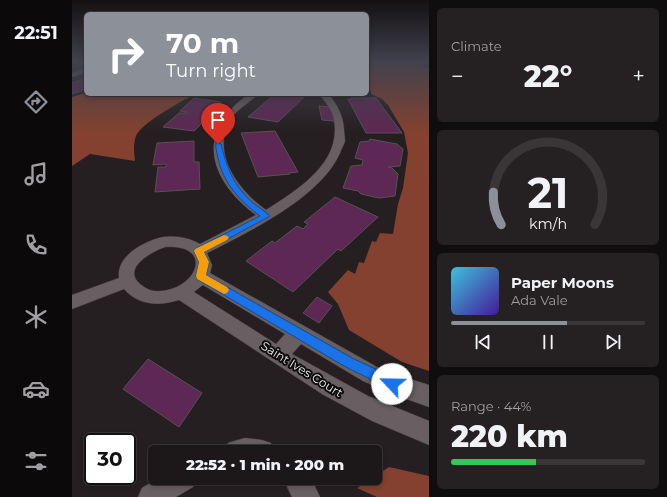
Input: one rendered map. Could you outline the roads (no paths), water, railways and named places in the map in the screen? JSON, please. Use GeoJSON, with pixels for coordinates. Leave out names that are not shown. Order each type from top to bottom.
{"type":"FeatureCollection","features":[{"type":"Feature","properties":{"kind":"street"},"geometry":{"type":"LineString","coordinates":[[251,96],[240,103],[229,115],[219,134],[218,144],[223,166],[233,186],[250,204],[266,216]]}},
{"type":"Feature","properties":{"kind":"street"},"geometry":{"type":"LineString","coordinates":[[198,251],[266,216],[284,205],[308,186],[324,170],[335,153],[340,139],[340,122],[334,106],[325,96]]}},
{"type":"Feature","properties":{"kind":"street"},"geometry":{"type":"LineString","coordinates":[[164,242],[177,242],[190,245],[198,251],[204,262],[201,276],[193,286],[182,292],[165,297],[150,297],[136,291],[128,281],[127,271],[131,262],[140,252],[151,246],[164,242]]}},
{"type":"Feature","properties":{"kind":"street"},"geometry":{"type":"LineString","coordinates":[[201,276],[370,374],[392,384],[429,396]]}},
{"type":"Feature","properties":{"kind":"street"},"geometry":{"type":"LineString","coordinates":[[72,302],[128,281]]}},
{"type":"Feature","properties":{"kind":"street","name":"Saint Ives Court"},"geometry":{"type":"LineString","coordinates":[[182,292],[278,355],[352,400],[393,419],[429,433]]}},
{"type":"Feature","properties":{"kind":"street"},"geometry":{"type":"LineString","coordinates":[[278,355],[298,333]]}},
{"type":"Feature","properties":{"kind":"street"},"geometry":{"type":"LineString","coordinates":[[152,497],[172,485]]}},
{"type":"Feature","properties":{"kind":"street"},"geometry":{"type":"LineString","coordinates":[[300,485],[307,497]]}}]}
